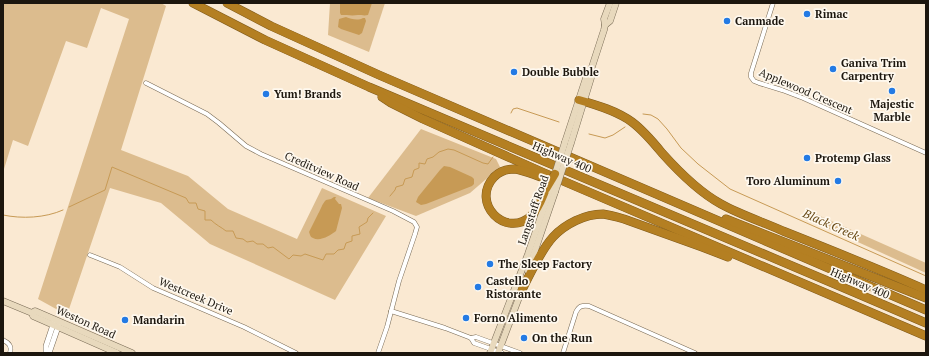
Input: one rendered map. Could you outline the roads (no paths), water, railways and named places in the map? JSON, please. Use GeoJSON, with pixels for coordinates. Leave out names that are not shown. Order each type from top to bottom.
{"type":"FeatureCollection","features":[{"type":"Feature","properties":{"kind":"highway","name":"Highway 400"},"geometry":{"type":"LineString","coordinates":[[192,3],[265,40],[369,87],[926,323]]}},
{"type":"Feature","properties":{"kind":"highway","name":"Highway 400"},"geometry":{"type":"LineString","coordinates":[[227,3],[271,26],[379,75],[926,310]]}},
{"type":"Feature","properties":{"kind":"highway"},"geometry":{"type":"LineString","coordinates":[[369,87],[391,103],[423,119],[564,182],[926,336]]}},
{"type":"Feature","properties":{"kind":"highway"},"geometry":{"type":"LineString","coordinates":[[582,101],[617,114],[633,123],[697,187],[722,205],[926,290]]}},
{"type":"Feature","properties":{"kind":"highway"},"geometry":{"type":"LineString","coordinates":[[555,174],[551,190],[531,216],[523,222],[507,223],[500,220],[489,209],[486,193],[488,186],[497,174],[514,169],[522,171],[556,182],[564,182]]}},
{"type":"Feature","properties":{"kind":"highway"},"geometry":{"type":"LineString","coordinates":[[668,199],[678,200],[926,298]]}},
{"type":"Feature","properties":{"kind":"highway"},"geometry":{"type":"LineString","coordinates":[[522,290],[552,237],[572,222],[594,215],[603,214],[624,219],[702,246],[751,266],[776,272]]}},
{"type":"Feature","properties":{"kind":"main road","name":"Langstaff Road"},"geometry":{"type":"LineString","coordinates":[[492,349],[528,254],[591,78],[590,73],[605,25],[604,19],[610,3]]}},
{"type":"Feature","properties":{"kind":"main road","name":"Langstaff Road"},"geometry":{"type":"LineString","coordinates":[[605,25],[610,21],[616,3]]}},
{"type":"Feature","properties":{"kind":"main road","name":"Langstaff Road"},"geometry":{"type":"LineString","coordinates":[[555,174],[568,143]]}},
{"type":"Feature","properties":{"kind":"main road","name":"Langstaff Road"},"geometry":{"type":"LineString","coordinates":[[500,351],[522,290],[551,190]]}},
{"type":"Feature","properties":{"kind":"main road","name":"Weston Road"},"geometry":{"type":"LineString","coordinates":[[3,300],[32,313],[33,316],[56,323],[132,353]]}},
{"type":"Feature","properties":{"kind":"main road","name":"Weston Road"},"geometry":{"type":"LineString","coordinates":[[56,323],[117,353]]}},
{"type":"Feature","properties":{"kind":"street","name":"Applewood Crescent"},"geometry":{"type":"LineString","coordinates":[[773,3],[750,73],[754,81],[803,98],[926,153]]}},
{"type":"Feature","properties":{"kind":"street","name":"Creditview Road"},"geometry":{"type":"LineString","coordinates":[[146,83],[207,114],[246,146],[261,154],[393,211],[414,222],[416,230],[399,281],[391,311]]}},
{"type":"Feature","properties":{"kind":"street","name":"Westcreek Drive"},"geometry":{"type":"LineString","coordinates":[[90,254],[120,267],[153,288],[244,327],[296,353]]}},
{"type":"Feature","properties":{"kind":"street"},"geometry":{"type":"LineString","coordinates":[[563,353],[576,312],[578,308],[584,305],[695,353]]}},
{"type":"Feature","properties":{"kind":"street"},"geometry":{"type":"LineString","coordinates":[[378,353],[391,311],[471,338],[476,337],[492,349],[520,353]]}},
{"type":"Feature","properties":{"kind":"street"},"geometry":{"type":"LineString","coordinates":[[46,353],[46,346],[56,323]]}},
{"type":"Feature","properties":{"kind":"street"},"geometry":{"type":"LineString","coordinates":[[49,353],[56,323]]}},
{"type":"Feature","properties":{"kind":"street"},"geometry":{"type":"LineString","coordinates":[[3,340],[8,342],[10,345],[10,353]]}},
{"type":"Feature","properties":{"kind":"street"},"geometry":{"type":"LineString","coordinates":[[282,353],[285,348]]}},
{"type":"Feature","properties":{"kind":"waterway"},"geometry":{"type":"LineString","coordinates":[[511,113],[513,109],[517,108],[559,122]]}},
{"type":"Feature","properties":{"kind":"waterway","name":"Black Creek"},"geometry":{"type":"LineString","coordinates":[[643,114],[651,115],[658,119],[681,148],[698,164],[730,189],[926,276]]}},
{"type":"Feature","properties":{"kind":"waterway"},"geometry":{"type":"LineString","coordinates":[[589,134],[605,138],[613,135],[625,127]]}},
{"type":"Feature","properties":{"kind":"waterway"},"geometry":{"type":"LineString","coordinates":[[390,196],[396,187],[403,185],[405,179],[412,177],[414,170],[419,168],[419,163],[425,164],[427,159],[433,157],[439,152],[448,149],[454,150],[488,164],[493,157]]}},
{"type":"Feature","properties":{"kind":"waterway"},"geometry":{"type":"LineString","coordinates":[[69,207],[105,190],[112,167],[186,198],[189,203],[196,203],[198,209],[205,211],[205,220],[211,220],[226,231],[233,231],[236,238],[243,239],[247,242],[253,241],[257,244],[263,244],[268,248],[273,247],[289,259],[293,255],[301,256],[305,254],[323,260],[326,254],[334,254],[338,250],[344,249],[346,243],[352,241],[352,236],[360,234],[359,227],[367,222],[368,218],[373,213]]}},
{"type":"Feature","properties":{"kind":"waterway"},"geometry":{"type":"LineString","coordinates":[[3,215],[33,217],[49,215],[63,210]]}},
{"type":"Feature","properties":{"kind":"place","name":"Rimac"},"geometry":{"type":"Point","coordinates":[807,14]}},
{"type":"Feature","properties":{"kind":"place","name":"Canmade"},"geometry":{"type":"Point","coordinates":[727,21]}},
{"type":"Feature","properties":{"kind":"place","name":"Ganiva Trim Carpentry"},"geometry":{"type":"Point","coordinates":[833,69]}},
{"type":"Feature","properties":{"kind":"place","name":"Double Bubble"},"geometry":{"type":"Point","coordinates":[514,72]}},
{"type":"Feature","properties":{"kind":"place","name":"Majestic Marble"},"geometry":{"type":"Point","coordinates":[892,91]}},
{"type":"Feature","properties":{"kind":"place","name":"Yum! Brands"},"geometry":{"type":"Point","coordinates":[266,94]}},
{"type":"Feature","properties":{"kind":"place","name":"Protemp Glass"},"geometry":{"type":"Point","coordinates":[807,158]}},
{"type":"Feature","properties":{"kind":"place","name":"Toro Aluminum"},"geometry":{"type":"Point","coordinates":[838,181]}},
{"type":"Feature","properties":{"kind":"place","name":"The Sleep Factory"},"geometry":{"type":"Point","coordinates":[490,264]}},
{"type":"Feature","properties":{"kind":"place","name":"Castello Ristorante"},"geometry":{"type":"Point","coordinates":[478,287]}},
{"type":"Feature","properties":{"kind":"place","name":"Forno Alimento"},"geometry":{"type":"Point","coordinates":[466,318]}},
{"type":"Feature","properties":{"kind":"place","name":"Mandarin"},"geometry":{"type":"Point","coordinates":[125,320]}},
{"type":"Feature","properties":{"kind":"place","name":"On the Run"},"geometry":{"type":"Point","coordinates":[524,338]}}]}
